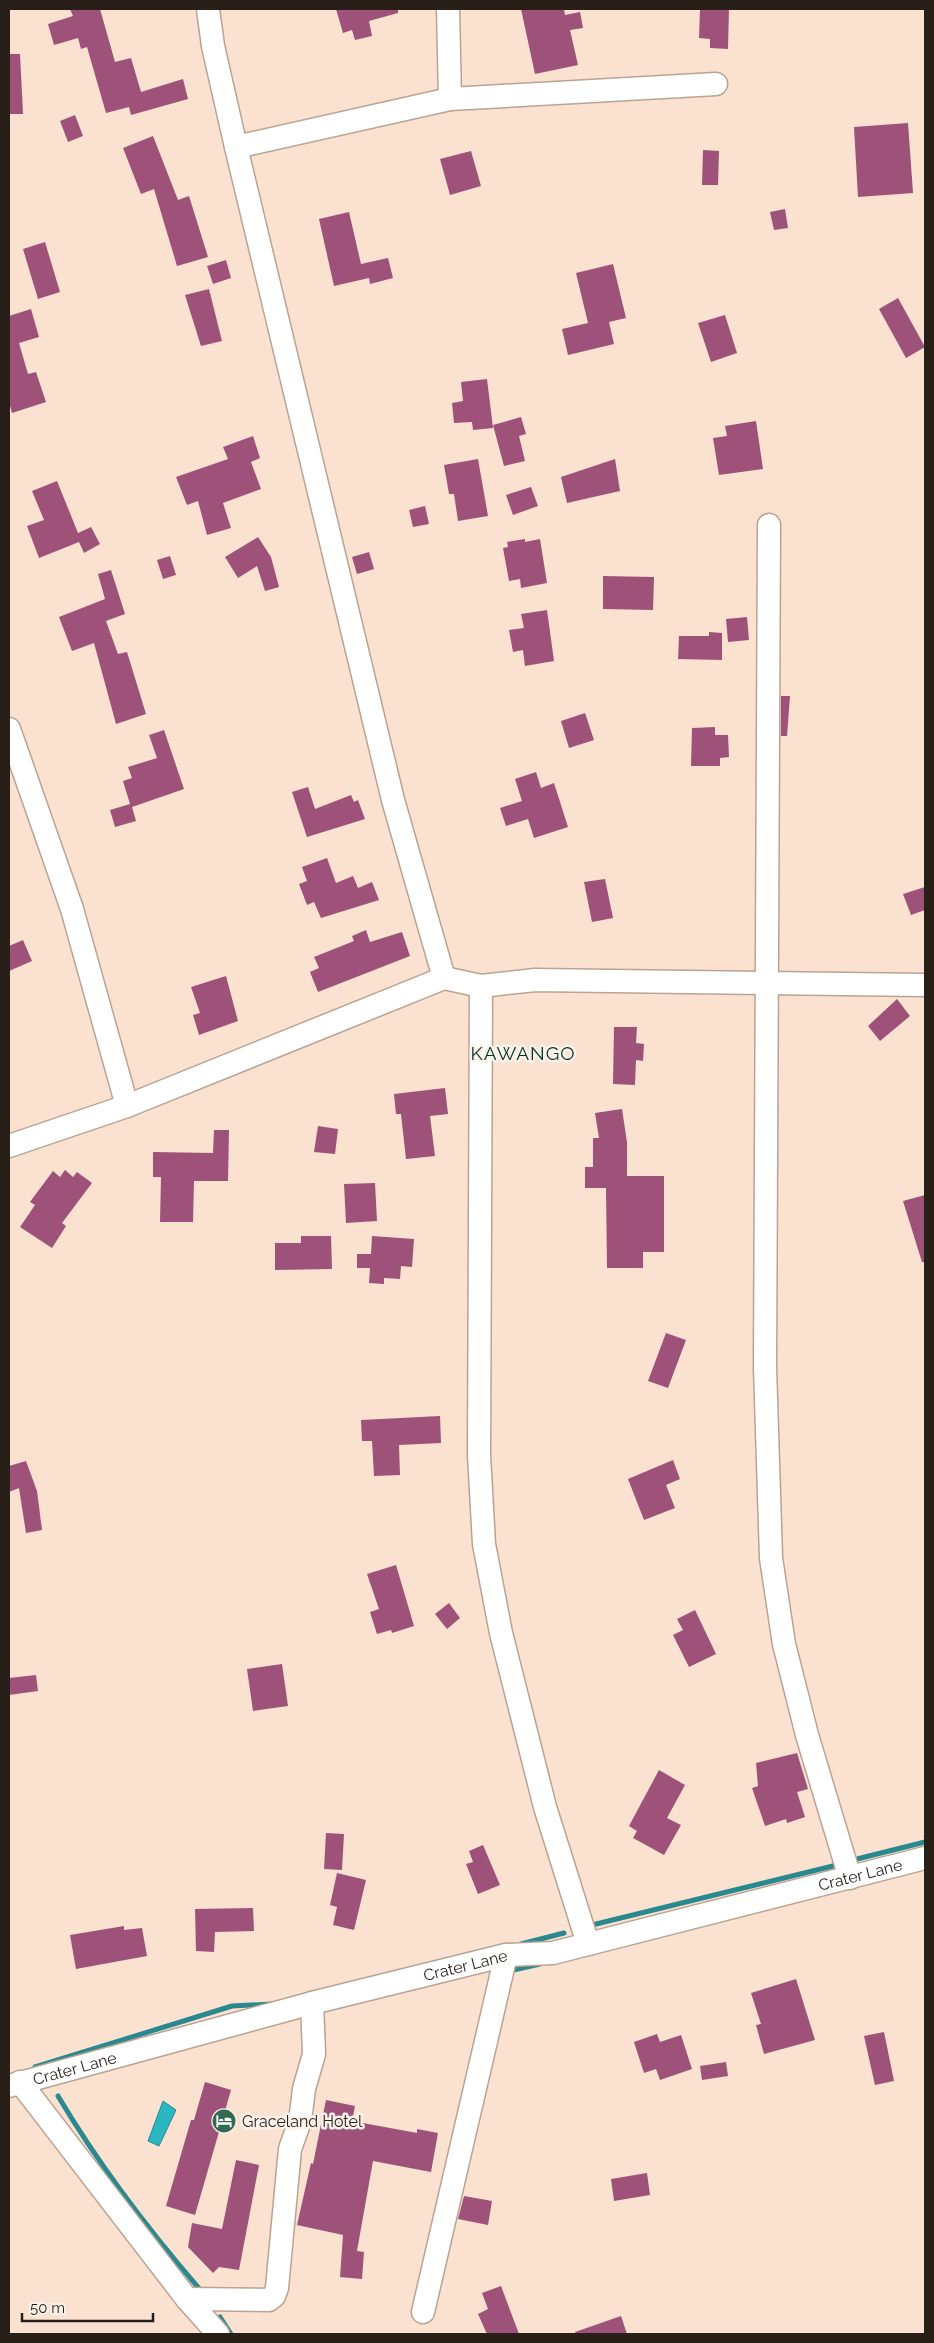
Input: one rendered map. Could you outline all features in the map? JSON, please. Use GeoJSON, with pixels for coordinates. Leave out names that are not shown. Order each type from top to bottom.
{"type":"FeatureCollection","features":[{"type":"Feature","properties":{"kind":"street"},"geometry":{"type":"LineString","coordinates":[[208,9],[213,46],[236,147],[393,800],[444,978]]}},
{"type":"Feature","properties":{"kind":"street"},"geometry":{"type":"LineString","coordinates":[[448,9],[450,99]]}},
{"type":"Feature","properties":{"kind":"street"},"geometry":{"type":"LineString","coordinates":[[236,147],[450,99],[716,84]]}},
{"type":"Feature","properties":{"kind":"street"},"geometry":{"type":"LineString","coordinates":[[769,525],[765,1367],[771,1558],[786,1653],[807,1735],[850,1878]]}},
{"type":"Feature","properties":{"kind":"street"},"geometry":{"type":"LineString","coordinates":[[9,729],[72,910],[128,1106]]}},
{"type":"Feature","properties":{"kind":"street"},"geometry":{"type":"LineString","coordinates":[[9,1146],[128,1106],[444,978],[481,986],[534,980],[925,985]]}},
{"type":"Feature","properties":{"kind":"street"},"geometry":{"type":"LineString","coordinates":[[481,986],[479,1455],[484,1544],[501,1633],[543,1797],[588,1944]]}},
{"type":"Feature","properties":{"kind":"street","name":"Crater Lane"},"geometry":{"type":"LineString","coordinates":[[14,2084],[312,2003],[506,1956],[553,1952],[588,1944],[925,1858]]}},
{"type":"Feature","properties":{"kind":"street"},"geometry":{"type":"LineString","coordinates":[[423,2312],[506,1956]]}},
{"type":"Feature","properties":{"kind":"street"},"geometry":{"type":"LineString","coordinates":[[187,2299],[269,2300],[274,2296],[277,2288],[290,2149],[300,2121],[304,2089],[314,2054],[312,2003]]}},
{"type":"Feature","properties":{"kind":"street"},"geometry":{"type":"LineString","coordinates":[[14,2084],[187,2299],[218,2334]]}},
{"type":"Feature","properties":{"kind":"water"},"geometry":{"type":"Polygon","coordinates":[[[163,2101],[176,2110],[159,2146],[148,2141],[163,2101]]]}},
{"type":"Feature","properties":{"kind":"building"},"geometry":{"type":"Polygon","coordinates":[[[70,9],[100,9],[115,62],[131,58],[141,92],[183,79],[188,99],[131,115],[129,107],[106,113],[87,47],[81,49],[78,38],[54,45],[48,24],[73,16],[70,9]]]}},
{"type":"Feature","properties":{"kind":"building"},"geometry":{"type":"Polygon","coordinates":[[[336,9],[398,9],[398,13],[369,21],[372,36],[355,40],[352,30],[343,33],[336,9]]]}},
{"type":"Feature","properties":{"kind":"building"},"geometry":{"type":"Polygon","coordinates":[[[521,9],[564,9],[565,15],[580,12],[583,28],[570,30],[578,65],[535,74],[521,9]]]}},
{"type":"Feature","properties":{"kind":"building"},"geometry":{"type":"Polygon","coordinates":[[[700,9],[729,9],[728,49],[710,48],[710,39],[699,38],[700,9]]]}},
{"type":"Feature","properties":{"kind":"building"},"geometry":{"type":"Polygon","coordinates":[[[9,54],[20,54],[23,114],[9,114],[9,54]]]}},
{"type":"Feature","properties":{"kind":"building"},"geometry":{"type":"Polygon","coordinates":[[[75,115],[83,136],[68,142],[60,121],[75,115]]]}},
{"type":"Feature","properties":{"kind":"building"},"geometry":{"type":"Polygon","coordinates":[[[908,123],[913,193],[858,197],[854,127],[908,123]]]}},
{"type":"Feature","properties":{"kind":"building"},"geometry":{"type":"Polygon","coordinates":[[[153,136],[178,200],[189,196],[208,257],[177,266],[154,189],[141,194],[123,148],[153,136]]]}},
{"type":"Feature","properties":{"kind":"building"},"geometry":{"type":"Polygon","coordinates":[[[703,150],[719,151],[718,185],[702,185],[703,150]]]}},
{"type":"Feature","properties":{"kind":"building"},"geometry":{"type":"Polygon","coordinates":[[[471,151],[481,186],[450,195],[440,159],[471,151]]]}},
{"type":"Feature","properties":{"kind":"building"},"geometry":{"type":"Polygon","coordinates":[[[785,209],[788,228],[774,230],[770,212],[785,209]]]}},
{"type":"Feature","properties":{"kind":"building"},"geometry":{"type":"Polygon","coordinates":[[[349,212],[361,264],[388,258],[393,278],[370,284],[369,278],[334,286],[319,219],[349,212]]]}},
{"type":"Feature","properties":{"kind":"building"},"geometry":{"type":"Polygon","coordinates":[[[45,242],[60,292],[38,299],[23,249],[45,242]]]}},
{"type":"Feature","properties":{"kind":"building"},"geometry":{"type":"Polygon","coordinates":[[[226,260],[231,278],[213,284],[207,266],[226,260]]]}},
{"type":"Feature","properties":{"kind":"building"},"geometry":{"type":"Polygon","coordinates":[[[613,264],[626,318],[609,322],[614,344],[568,355],[562,329],[588,323],[576,273],[613,264]]]}},
{"type":"Feature","properties":{"kind":"building"},"geometry":{"type":"Polygon","coordinates":[[[209,289],[222,341],[201,346],[185,295],[209,289]]]}},
{"type":"Feature","properties":{"kind":"building"},"geometry":{"type":"Polygon","coordinates":[[[898,298],[925,347],[906,358],[879,309],[898,298]]]}},
{"type":"Feature","properties":{"kind":"building"},"geometry":{"type":"Polygon","coordinates":[[[31,309],[39,337],[19,343],[28,374],[36,372],[46,402],[12,413],[9,402],[9,316],[31,309]]]}},
{"type":"Feature","properties":{"kind":"building"},"geometry":{"type":"Polygon","coordinates":[[[725,315],[737,353],[711,362],[698,323],[725,315]]]}},
{"type":"Feature","properties":{"kind":"building"},"geometry":{"type":"Polygon","coordinates":[[[487,379],[493,428],[473,430],[472,422],[454,423],[452,403],[463,401],[461,382],[487,379]]]}},
{"type":"Feature","properties":{"kind":"building"},"geometry":{"type":"Polygon","coordinates":[[[521,417],[526,434],[519,436],[525,461],[504,466],[493,425],[521,417]]]}},
{"type":"Feature","properties":{"kind":"building"},"geometry":{"type":"Polygon","coordinates":[[[756,421],[763,469],[719,475],[713,438],[727,436],[725,426],[756,421]]]}},
{"type":"Feature","properties":{"kind":"building"},"geometry":{"type":"Polygon","coordinates":[[[253,436],[260,458],[251,462],[261,489],[223,503],[231,528],[207,535],[198,501],[187,505],[176,477],[228,459],[223,447],[253,436]]]}},
{"type":"Feature","properties":{"kind":"building"},"geometry":{"type":"Polygon","coordinates":[[[478,459],[488,516],[458,521],[454,494],[449,494],[444,465],[478,459]]]}},
{"type":"Feature","properties":{"kind":"building"},"geometry":{"type":"Polygon","coordinates":[[[615,459],[620,491],[567,503],[561,477],[615,459]]]}},
{"type":"Feature","properties":{"kind":"building"},"geometry":{"type":"Polygon","coordinates":[[[57,481],[78,533],[91,527],[100,544],[84,553],[79,542],[39,558],[27,526],[44,520],[32,491],[57,481]]]}},
{"type":"Feature","properties":{"kind":"building"},"geometry":{"type":"Polygon","coordinates":[[[531,487],[538,506],[513,515],[506,495],[531,487]]]}},
{"type":"Feature","properties":{"kind":"building"},"geometry":{"type":"Polygon","coordinates":[[[425,506],[429,524],[413,527],[409,510],[425,506]]]}},
{"type":"Feature","properties":{"kind":"building"},"geometry":{"type":"Polygon","coordinates":[[[258,537],[271,557],[279,587],[265,591],[257,566],[238,578],[225,557],[258,537]]]}},
{"type":"Feature","properties":{"kind":"building"},"geometry":{"type":"Polygon","coordinates":[[[525,539],[525,542],[540,539],[547,583],[521,588],[520,579],[509,581],[503,548],[508,547],[507,542],[525,539]]]}},
{"type":"Feature","properties":{"kind":"building"},"geometry":{"type":"Polygon","coordinates":[[[369,552],[374,569],[357,574],[352,557],[369,552]]]}},
{"type":"Feature","properties":{"kind":"building"},"geometry":{"type":"Polygon","coordinates":[[[170,556],[176,575],[163,579],[157,560],[170,556]]]}},
{"type":"Feature","properties":{"kind":"building"},"geometry":{"type":"Polygon","coordinates":[[[111,570],[125,614],[106,621],[118,654],[127,652],[146,714],[116,724],[94,643],[72,651],[59,617],[105,599],[98,574],[111,570]]]}},
{"type":"Feature","properties":{"kind":"building"},"geometry":{"type":"Polygon","coordinates":[[[603,576],[654,577],[653,610],[603,609],[603,576]]]}},
{"type":"Feature","properties":{"kind":"building"},"geometry":{"type":"Polygon","coordinates":[[[547,610],[554,661],[525,666],[523,650],[513,652],[509,630],[524,628],[521,614],[547,610]]]}},
{"type":"Feature","properties":{"kind":"building"},"geometry":{"type":"Polygon","coordinates":[[[747,617],[749,640],[728,642],[726,619],[747,617]]]}},
{"type":"Feature","properties":{"kind":"building"},"geometry":{"type":"Polygon","coordinates":[[[709,632],[722,633],[722,660],[678,659],[679,636],[709,636],[709,632]]]}},
{"type":"Feature","properties":{"kind":"building"},"geometry":{"type":"Polygon","coordinates":[[[781,696],[790,696],[787,736],[781,736],[781,696]]]}},
{"type":"Feature","properties":{"kind":"building"},"geometry":{"type":"Polygon","coordinates":[[[585,713],[594,740],[569,748],[561,721],[585,713]]]}},
{"type":"Feature","properties":{"kind":"building"},"geometry":{"type":"Polygon","coordinates":[[[715,727],[715,735],[728,735],[729,757],[720,758],[720,766],[691,766],[692,728],[715,727]]]}},
{"type":"Feature","properties":{"kind":"building"},"geometry":{"type":"Polygon","coordinates":[[[164,730],[184,789],[132,807],[136,821],[115,827],[110,810],[130,804],[123,781],[132,778],[128,767],[157,758],[149,735],[164,730]]]}},
{"type":"Feature","properties":{"kind":"building"},"geometry":{"type":"Polygon","coordinates":[[[536,772],[541,788],[554,783],[568,827],[534,838],[528,819],[506,826],[500,808],[522,801],[515,779],[536,772]]]}},
{"type":"Feature","properties":{"kind":"building"},"geometry":{"type":"Polygon","coordinates":[[[308,787],[315,809],[351,795],[354,802],[358,800],[365,819],[307,837],[292,792],[308,787]]]}},
{"type":"Feature","properties":{"kind":"building"},"geometry":{"type":"Polygon","coordinates":[[[327,858],[336,883],[353,876],[358,888],[372,882],[379,900],[321,918],[314,902],[307,905],[299,884],[307,881],[302,867],[327,858]]]}},
{"type":"Feature","properties":{"kind":"building"},"geometry":{"type":"Polygon","coordinates":[[[605,879],[613,918],[592,922],[584,882],[605,879]]]}},
{"type":"Feature","properties":{"kind":"building"},"geometry":{"type":"Polygon","coordinates":[[[925,887],[925,910],[911,915],[903,894],[925,887]]]}},
{"type":"Feature","properties":{"kind":"building"},"geometry":{"type":"Polygon","coordinates":[[[366,930],[370,942],[402,932],[410,956],[318,992],[310,972],[319,968],[314,957],[354,941],[352,936],[366,930]]]}},
{"type":"Feature","properties":{"kind":"building"},"geometry":{"type":"Polygon","coordinates":[[[23,940],[32,961],[9,971],[9,946],[23,940]]]}},
{"type":"Feature","properties":{"kind":"building"},"geometry":{"type":"Polygon","coordinates":[[[226,976],[238,1021],[199,1035],[193,1015],[200,1013],[191,987],[226,976]]]}},
{"type":"Feature","properties":{"kind":"building"},"geometry":{"type":"Polygon","coordinates":[[[897,999],[910,1016],[880,1041],[868,1026],[897,999]]]}},
{"type":"Feature","properties":{"kind":"building"},"geometry":{"type":"Polygon","coordinates":[[[614,1027],[637,1027],[636,1043],[644,1044],[643,1061],[636,1060],[635,1085],[613,1084],[614,1027]]]}},
{"type":"Feature","properties":{"kind":"building"},"geometry":{"type":"Polygon","coordinates":[[[445,1088],[448,1114],[430,1116],[435,1156],[406,1159],[401,1114],[396,1114],[394,1094],[445,1088]]]}},
{"type":"Feature","properties":{"kind":"building"},"geometry":{"type":"Polygon","coordinates":[[[622,1109],[627,1142],[627,1176],[664,1176],[664,1252],[643,1252],[643,1268],[607,1268],[606,1188],[585,1188],[585,1167],[593,1167],[593,1138],[599,1138],[595,1113],[622,1109]]]}},
{"type":"Feature","properties":{"kind":"building"},"geometry":{"type":"Polygon","coordinates":[[[318,1126],[338,1129],[335,1154],[314,1152],[318,1126]]]}},
{"type":"Feature","properties":{"kind":"building"},"geometry":{"type":"Polygon","coordinates":[[[214,1130],[229,1130],[228,1181],[194,1181],[193,1222],[160,1222],[161,1177],[153,1177],[153,1152],[213,1153],[214,1130]]]}},
{"type":"Feature","properties":{"kind":"building"},"geometry":{"type":"Polygon","coordinates":[[[65,1170],[73,1177],[77,1172],[92,1183],[62,1223],[66,1226],[52,1248],[20,1227],[35,1205],[30,1202],[53,1171],[60,1177],[65,1170]]]}},
{"type":"Feature","properties":{"kind":"building"},"geometry":{"type":"Polygon","coordinates":[[[375,1183],[377,1221],[346,1223],[344,1184],[375,1183]]]}},
{"type":"Feature","properties":{"kind":"building"},"geometry":{"type":"Polygon","coordinates":[[[925,1195],[925,1262],[922,1262],[903,1201],[925,1195]]]}},
{"type":"Feature","properties":{"kind":"building"},"geometry":{"type":"Polygon","coordinates":[[[301,1236],[331,1236],[332,1269],[275,1270],[275,1243],[301,1243],[301,1236]]]}},
{"type":"Feature","properties":{"kind":"building"},"geometry":{"type":"Polygon","coordinates":[[[372,1236],[414,1239],[412,1267],[401,1266],[400,1279],[384,1278],[384,1284],[369,1283],[370,1268],[357,1268],[357,1254],[371,1254],[372,1236]]]}},
{"type":"Feature","properties":{"kind":"building"},"geometry":{"type":"Polygon","coordinates":[[[666,1333],[686,1340],[668,1388],[648,1381],[666,1333]]]}},
{"type":"Feature","properties":{"kind":"building"},"geometry":{"type":"Polygon","coordinates":[[[440,1416],[441,1443],[399,1445],[400,1475],[374,1476],[372,1441],[362,1441],[361,1420],[440,1416]]]}},
{"type":"Feature","properties":{"kind":"building"},"geometry":{"type":"Polygon","coordinates":[[[673,1460],[680,1479],[666,1485],[675,1508],[644,1520],[628,1479],[673,1460]]]}},
{"type":"Feature","properties":{"kind":"building"},"geometry":{"type":"Polygon","coordinates":[[[26,1461],[37,1491],[42,1530],[26,1533],[19,1488],[9,1492],[9,1466],[26,1461]]]}},
{"type":"Feature","properties":{"kind":"building"},"geometry":{"type":"Polygon","coordinates":[[[396,1565],[414,1626],[392,1633],[391,1630],[377,1634],[370,1612],[379,1609],[367,1574],[396,1565]]]}},
{"type":"Feature","properties":{"kind":"building"},"geometry":{"type":"Polygon","coordinates":[[[449,1603],[460,1618],[447,1629],[435,1614],[449,1603]]]}},
{"type":"Feature","properties":{"kind":"building"},"geometry":{"type":"Polygon","coordinates":[[[695,1610],[716,1654],[689,1667],[673,1635],[683,1630],[677,1619],[695,1610]]]}},
{"type":"Feature","properties":{"kind":"building"},"geometry":{"type":"Polygon","coordinates":[[[282,1664],[288,1706],[253,1711],[247,1669],[282,1664]]]}},
{"type":"Feature","properties":{"kind":"building"},"geometry":{"type":"Polygon","coordinates":[[[36,1675],[38,1691],[9,1695],[9,1678],[36,1675]]]}},
{"type":"Feature","properties":{"kind":"building"},"geometry":{"type":"Polygon","coordinates":[[[797,1753],[808,1789],[797,1792],[805,1817],[787,1823],[786,1819],[765,1826],[752,1788],[758,1786],[756,1763],[797,1753]]]}},
{"type":"Feature","properties":{"kind":"building"},"geometry":{"type":"Polygon","coordinates":[[[659,1770],[685,1785],[667,1818],[681,1825],[664,1855],[633,1838],[637,1831],[629,1826],[659,1770]]]}},
{"type":"Feature","properties":{"kind":"building"},"geometry":{"type":"Polygon","coordinates":[[[326,1833],[344,1834],[342,1870],[324,1869],[326,1833]]]}},
{"type":"Feature","properties":{"kind":"building"},"geometry":{"type":"Polygon","coordinates":[[[483,1845],[500,1885],[478,1894],[466,1864],[473,1862],[469,1851],[483,1845]]]}},
{"type":"Feature","properties":{"kind":"building"},"geometry":{"type":"Polygon","coordinates":[[[337,1873],[366,1880],[354,1930],[333,1925],[337,1907],[330,1905],[337,1873]]]}},
{"type":"Feature","properties":{"kind":"building"},"geometry":{"type":"Polygon","coordinates":[[[253,1908],[254,1931],[215,1932],[214,1952],[196,1951],[195,1909],[253,1908]]]}},
{"type":"Feature","properties":{"kind":"building"},"geometry":{"type":"Polygon","coordinates":[[[124,1926],[124,1930],[142,1928],[147,1956],[76,1969],[70,1935],[124,1926]]]}},
{"type":"Feature","properties":{"kind":"building"},"geometry":{"type":"Polygon","coordinates":[[[796,1979],[815,2040],[764,2054],[756,2025],[761,2024],[751,1993],[796,1979]]]}},
{"type":"Feature","properties":{"kind":"building"},"geometry":{"type":"Polygon","coordinates":[[[884,2032],[894,2081],[875,2085],[864,2036],[884,2032]]]}},
{"type":"Feature","properties":{"kind":"building"},"geometry":{"type":"Polygon","coordinates":[[[657,2034],[660,2042],[681,2035],[692,2069],[660,2080],[656,2069],[644,2073],[634,2042],[657,2034]]]}},
{"type":"Feature","properties":{"kind":"building"},"geometry":{"type":"Polygon","coordinates":[[[726,2062],[728,2076],[702,2080],[700,2066],[726,2062]]]}},
{"type":"Feature","properties":{"kind":"building"},"geometry":{"type":"Polygon","coordinates":[[[205,2082],[231,2090],[195,2215],[166,2206],[191,2120],[194,2120],[205,2082]]]}},
{"type":"Feature","properties":{"kind":"building"},"geometry":{"type":"Polygon","coordinates":[[[326,2100],[355,2106],[352,2121],[417,2133],[417,2129],[438,2133],[431,2172],[373,2161],[357,2251],[364,2252],[362,2279],[340,2277],[343,2235],[297,2225],[311,2163],[313,2164],[326,2100]]]}},
{"type":"Feature","properties":{"kind":"building"},"geometry":{"type":"Polygon","coordinates":[[[236,2160],[259,2165],[239,2270],[219,2267],[213,2273],[188,2247],[192,2223],[222,2229],[236,2160]]]}},
{"type":"Feature","properties":{"kind":"building"},"geometry":{"type":"Polygon","coordinates":[[[647,2173],[650,2195],[614,2201],[611,2179],[647,2173]]]}},
{"type":"Feature","properties":{"kind":"building"},"geometry":{"type":"Polygon","coordinates":[[[464,2196],[492,2201],[488,2225],[458,2219],[464,2196]]]}},
{"type":"Feature","properties":{"kind":"building"},"geometry":{"type":"Polygon","coordinates":[[[501,2286],[519,2334],[487,2334],[478,2314],[488,2309],[482,2293],[501,2286]]]}},
{"type":"Feature","properties":{"kind":"building"},"geometry":{"type":"Polygon","coordinates":[[[621,2316],[627,2334],[576,2334],[575,2332],[621,2316]]]}},
{"type":"Feature","properties":{"kind":"waterway"},"geometry":{"type":"LineString","coordinates":[[853,1860],[925,1842]]}},
{"type":"Feature","properties":{"kind":"waterway"},"geometry":{"type":"LineString","coordinates":[[588,1926],[837,1865]]}},
{"type":"Feature","properties":{"kind":"waterway"},"geometry":{"type":"LineString","coordinates":[[521,1944],[564,1933]]}},
{"type":"Feature","properties":{"kind":"waterway"},"geometry":{"type":"LineString","coordinates":[[509,1971],[540,1964]]}},
{"type":"Feature","properties":{"kind":"waterway"},"geometry":{"type":"LineString","coordinates":[[35,2067],[232,2006],[272,2004]]}},
{"type":"Feature","properties":{"kind":"waterway"},"geometry":{"type":"LineString","coordinates":[[58,2096],[90,2147],[126,2197],[203,2293]]}},
{"type":"Feature","properties":{"kind":"waterway"},"geometry":{"type":"LineString","coordinates":[[220,2317],[231,2334]]}},
{"type":"Feature","properties":{"kind":"place","name":"Graceland Hotel"},"geometry":{"type":"Point","coordinates":[224,2121]}},
{"type":"Feature","properties":{"kind":"district","name":"KAWANGO"},"geometry":{"type":"Point","coordinates":[523,1053]}}]}
